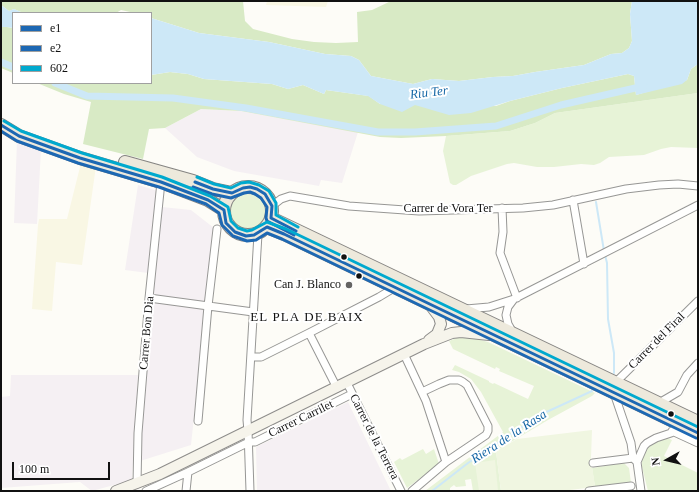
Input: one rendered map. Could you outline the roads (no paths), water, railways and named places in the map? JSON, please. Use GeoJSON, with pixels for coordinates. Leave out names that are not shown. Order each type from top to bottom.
{"type":"FeatureCollection","features":[{"type":"Feature","properties":{"kind":"main road"},"geometry":{"type":"LineString","coordinates":[[3,126],[19,136],[80,158],[161,182],[208,200],[224,210]]}},
{"type":"Feature","properties":{"kind":"main road"},"geometry":{"type":"LineString","coordinates":[[3,126],[21,129],[81,151],[165,172],[213,189],[232,193]]}},
{"type":"Feature","properties":{"kind":"main road"},"geometry":{"type":"LineString","coordinates":[[267,221],[246,236],[235,232],[226,223],[224,210],[226,200],[232,193],[242,188],[250,187],[258,189],[265,194],[267,221],[284,234],[492,335],[615,388],[659,403],[698,422]]}},
{"type":"Feature","properties":{"kind":"main road"},"geometry":{"type":"LineString","coordinates":[[267,221],[463,309],[514,334],[615,388],[677,428],[698,434]]}},
{"type":"Feature","properties":{"kind":"street","name":"Carrer Bon Dia"},"geometry":{"type":"LineString","coordinates":[[137,484],[138,433],[149,298],[161,182]]}},
{"type":"Feature","properties":{"kind":"street","name":"Carrer de Vora Ter"},"geometry":{"type":"LineString","coordinates":[[267,221],[281,199],[290,196],[349,206],[419,211],[545,205],[626,189],[662,184],[698,186]]}},
{"type":"Feature","properties":{"kind":"street"},"geometry":{"type":"LineString","coordinates":[[573,200],[584,264]]}},
{"type":"Feature","properties":{"kind":"street"},"geometry":{"type":"LineString","coordinates":[[463,309],[489,308],[515,298],[698,205]]}},
{"type":"Feature","properties":{"kind":"street"},"geometry":{"type":"LineString","coordinates":[[502,208],[503,232],[500,253],[515,298]]}},
{"type":"Feature","properties":{"kind":"street"},"geometry":{"type":"LineString","coordinates":[[250,491],[247,420],[252,312],[267,221]]}},
{"type":"Feature","properties":{"kind":"street"},"geometry":{"type":"LineString","coordinates":[[198,421],[208,306],[217,229]]}},
{"type":"Feature","properties":{"kind":"street"},"geometry":{"type":"LineString","coordinates":[[251,357],[261,357],[380,297],[394,288]]}},
{"type":"Feature","properties":{"kind":"street"},"geometry":{"type":"LineString","coordinates":[[149,298],[252,312]]}},
{"type":"Feature","properties":{"kind":"street"},"geometry":{"type":"LineString","coordinates":[[514,334],[508,324],[506,315],[508,307],[515,298]]}},
{"type":"Feature","properties":{"kind":"street","name":"Carrer del Firal"},"geometry":{"type":"LineString","coordinates":[[615,388],[698,301]]}},
{"type":"Feature","properties":{"kind":"street"},"geometry":{"type":"LineString","coordinates":[[424,344],[437,334],[440,327],[439,317],[429,304]]}},
{"type":"Feature","properties":{"kind":"street"},"geometry":{"type":"LineString","coordinates":[[116,491],[167,471],[424,344],[452,333],[461,332],[492,335]]}},
{"type":"Feature","properties":{"kind":"street","name":"Carrer de la Terrera"},"geometry":{"type":"LineString","coordinates":[[309,333],[342,385],[352,394],[401,491]]}},
{"type":"Feature","properties":{"kind":"street"},"geometry":{"type":"LineString","coordinates":[[404,354],[422,392],[446,462]]}},
{"type":"Feature","properties":{"kind":"street"},"geometry":{"type":"LineString","coordinates":[[659,403],[678,392],[687,375],[698,363]]}},
{"type":"Feature","properties":{"kind":"street"},"geometry":{"type":"LineString","coordinates":[[412,491],[446,462],[486,435],[488,426],[467,385],[463,382],[459,380],[448,380],[422,392]]}},
{"type":"Feature","properties":{"kind":"street"},"geometry":{"type":"LineString","coordinates":[[615,388],[635,460],[640,487]]}},
{"type":"Feature","properties":{"kind":"street","name":"Carrer Carrilet"},"geometry":{"type":"LineString","coordinates":[[146,491],[249,442],[255,442],[352,394]]}},
{"type":"Feature","properties":{"kind":"street"},"geometry":{"type":"LineString","coordinates":[[635,460],[647,443],[677,428],[698,443]]}},
{"type":"Feature","properties":{"kind":"street"},"geometry":{"type":"LineString","coordinates":[[593,463],[635,460]]}},
{"type":"Feature","properties":{"kind":"street"},"geometry":{"type":"LineString","coordinates":[[186,491],[188,472]]}},
{"type":"Feature","properties":{"kind":"street"},"geometry":{"type":"LineString","coordinates":[[589,491],[631,486]]}},
{"type":"Feature","properties":{"kind":"water","name":"Riu Ter"},"geometry":{"type":"Polygon","coordinates":[[[632,1],[698,1],[698,64],[691,69],[687,80],[682,84],[636,95],[634,76],[628,74],[562,88],[510,101],[471,113],[449,115],[415,105],[402,112],[380,104],[368,96],[326,90],[324,94],[303,85],[288,89],[272,84],[204,79],[188,74],[170,72],[152,75],[152,18],[199,33],[269,42],[325,54],[351,56],[359,60],[371,76],[413,84],[432,79],[459,81],[513,76],[584,65],[611,54],[622,53],[629,48],[632,41],[630,14],[632,1]]]}},
{"type":"Feature","properties":{"kind":"water"},"geometry":{"type":"Polygon","coordinates":[[[1,5],[9,11],[14,9],[21,12],[12,12],[12,28],[1,27],[1,5]]]}},
{"type":"Feature","properties":{"kind":"waterway"},"geometry":{"type":"LineString","coordinates":[[1,62],[12,67]]}},
{"type":"Feature","properties":{"kind":"waterway"},"geometry":{"type":"LineString","coordinates":[[57,84],[87,96],[173,98],[246,108],[378,132],[415,132],[496,126],[561,105],[644,86]]}},
{"type":"Feature","properties":{"kind":"waterway","name":"Riera de la Rasa"},"geometry":{"type":"LineString","coordinates":[[596,202],[604,251]]}},
{"type":"Feature","properties":{"kind":"waterway","name":"Riera de la Rasa"},"geometry":{"type":"LineString","coordinates":[[605,255],[607,263],[608,319],[614,353],[614,373]]}},
{"type":"Feature","properties":{"kind":"waterway","name":"Riera de la Rasa"},"geometry":{"type":"LineString","coordinates":[[432,491],[468,463],[540,415],[592,391]]}},
{"type":"Feature","properties":{"kind":"place","name":"Can J. Blanco"},"geometry":{"type":"Point","coordinates":[349,285]}},
{"type":"Feature","properties":{"kind":"district","name":"EL PLA DE BAIX"},"geometry":{"type":"Point","coordinates":[307,318]}}]}
